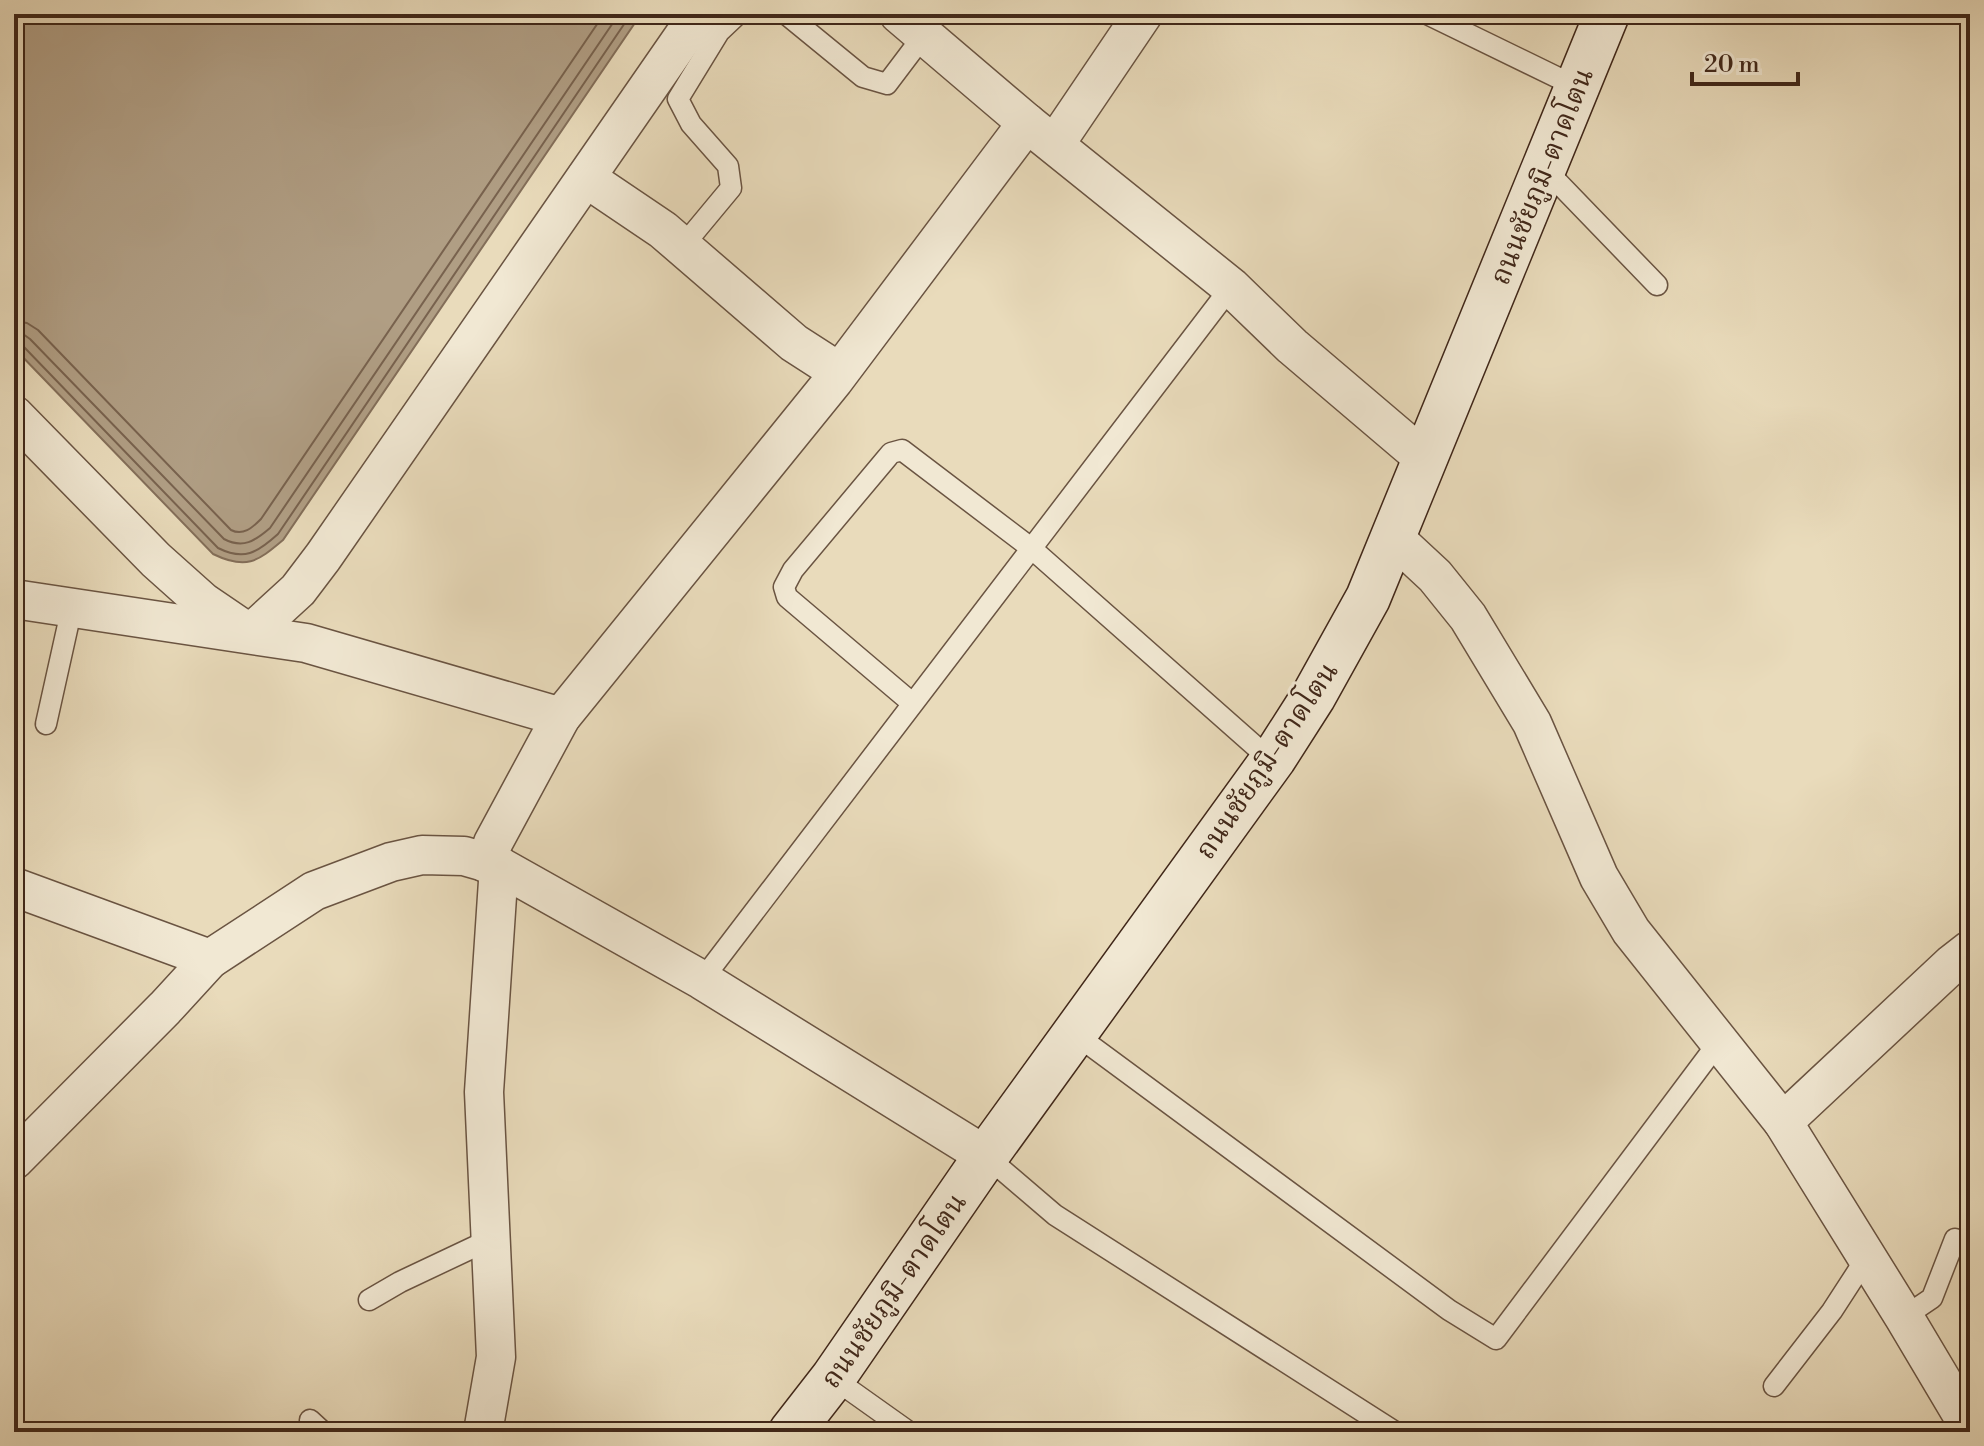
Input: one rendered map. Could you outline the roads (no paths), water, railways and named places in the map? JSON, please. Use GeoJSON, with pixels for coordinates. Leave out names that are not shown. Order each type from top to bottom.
{"type":"FeatureCollection","features":[{"type":"Feature","properties":{"kind":"main road","name":"ถนนชัยภูมิ-ตาดโตน"},"geometry":{"type":"LineString","coordinates":[[791,1432],[833,1378],[986,1156],[1272,761],[1340,651],[1368,598],[1426,460],[1607,14]]}},
{"type":"Feature","properties":{"kind":"street"},"geometry":{"type":"LineString","coordinates":[[250,634],[298,590],[323,557],[699,14]]}},
{"type":"Feature","properties":{"kind":"street"},"geometry":{"type":"LineString","coordinates":[[483,1432],[496,1357],[484,1092],[493,843],[561,717],[839,372],[1143,14]]}},
{"type":"Feature","properties":{"kind":"street"},"geometry":{"type":"LineString","coordinates":[[907,20],[1231,287],[1292,346],[1426,460]]}},
{"type":"Feature","properties":{"kind":"street"},"geometry":{"type":"LineString","coordinates":[[586,178],[663,230],[794,343],[839,372]]}},
{"type":"Feature","properties":{"kind":"street"},"geometry":{"type":"LineString","coordinates":[[19,432],[203,602],[250,634]]}},
{"type":"Feature","properties":{"kind":"street"},"geometry":{"type":"LineString","coordinates":[[1393,537],[1435,576],[1468,617],[1532,723],[1599,877],[1631,931],[1783,1122],[1970,1428]]}},
{"type":"Feature","properties":{"kind":"street"},"geometry":{"type":"LineString","coordinates":[[14,599],[306,643],[561,717]]}},
{"type":"Feature","properties":{"kind":"street"},"geometry":{"type":"LineString","coordinates":[[14,1160],[210,959],[314,891],[391,862],[422,855],[464,856],[493,864],[702,980],[986,1156]]}},
{"type":"Feature","properties":{"kind":"street"},"geometry":{"type":"LineString","coordinates":[[14,887],[210,959]]}},
{"type":"Feature","properties":{"kind":"street"},"geometry":{"type":"LineString","coordinates":[[1783,1122],[1970,950]]}},
{"type":"Feature","properties":{"kind":"lane"},"geometry":{"type":"LineString","coordinates":[[682,247],[731,188],[728,166],[691,124],[678,99],[719,32],[738,14]]}},
{"type":"Feature","properties":{"kind":"lane"},"geometry":{"type":"LineString","coordinates":[[786,14],[863,77],[887,84],[907,20]]}},
{"type":"Feature","properties":{"kind":"lane"},"geometry":{"type":"LineString","coordinates":[[1427,14],[1577,87]]}},
{"type":"Feature","properties":{"kind":"lane"},"geometry":{"type":"LineString","coordinates":[[1544,168],[1657,285]]}},
{"type":"Feature","properties":{"kind":"lane"},"geometry":{"type":"LineString","coordinates":[[702,980],[1231,287]]}},
{"type":"Feature","properties":{"kind":"lane"},"geometry":{"type":"LineString","coordinates":[[912,703],[787,597],[784,587],[793,570],[891,453],[902,450],[1031,548],[1272,761]]}},
{"type":"Feature","properties":{"kind":"lane"},"geometry":{"type":"LineString","coordinates":[[46,724],[72,607]]}},
{"type":"Feature","properties":{"kind":"lane"},"geometry":{"type":"LineString","coordinates":[[1075,1034],[1449,1310],[1496,1339],[1718,1043]]}},
{"type":"Feature","properties":{"kind":"lane"},"geometry":{"type":"LineString","coordinates":[[986,1156],[1055,1215],[1395,1432]]}},
{"type":"Feature","properties":{"kind":"lane"},"geometry":{"type":"LineString","coordinates":[[369,1300],[491,1239]]}},
{"type":"Feature","properties":{"kind":"lane"},"geometry":{"type":"LineString","coordinates":[[1904,1317],[1932,1298],[1955,1239]]}},
{"type":"Feature","properties":{"kind":"lane"},"geometry":{"type":"LineString","coordinates":[[1774,1386],[1832,1311],[1867,1257]]}},
{"type":"Feature","properties":{"kind":"lane"},"geometry":{"type":"LineString","coordinates":[[833,1378],[909,1432]]}},
{"type":"Feature","properties":{"kind":"water"},"geometry":{"type":"Polygon","coordinates":[[[14,14],[641,14],[283,540],[258,558],[234,562],[213,554],[14,348],[14,14]]]}}]}
